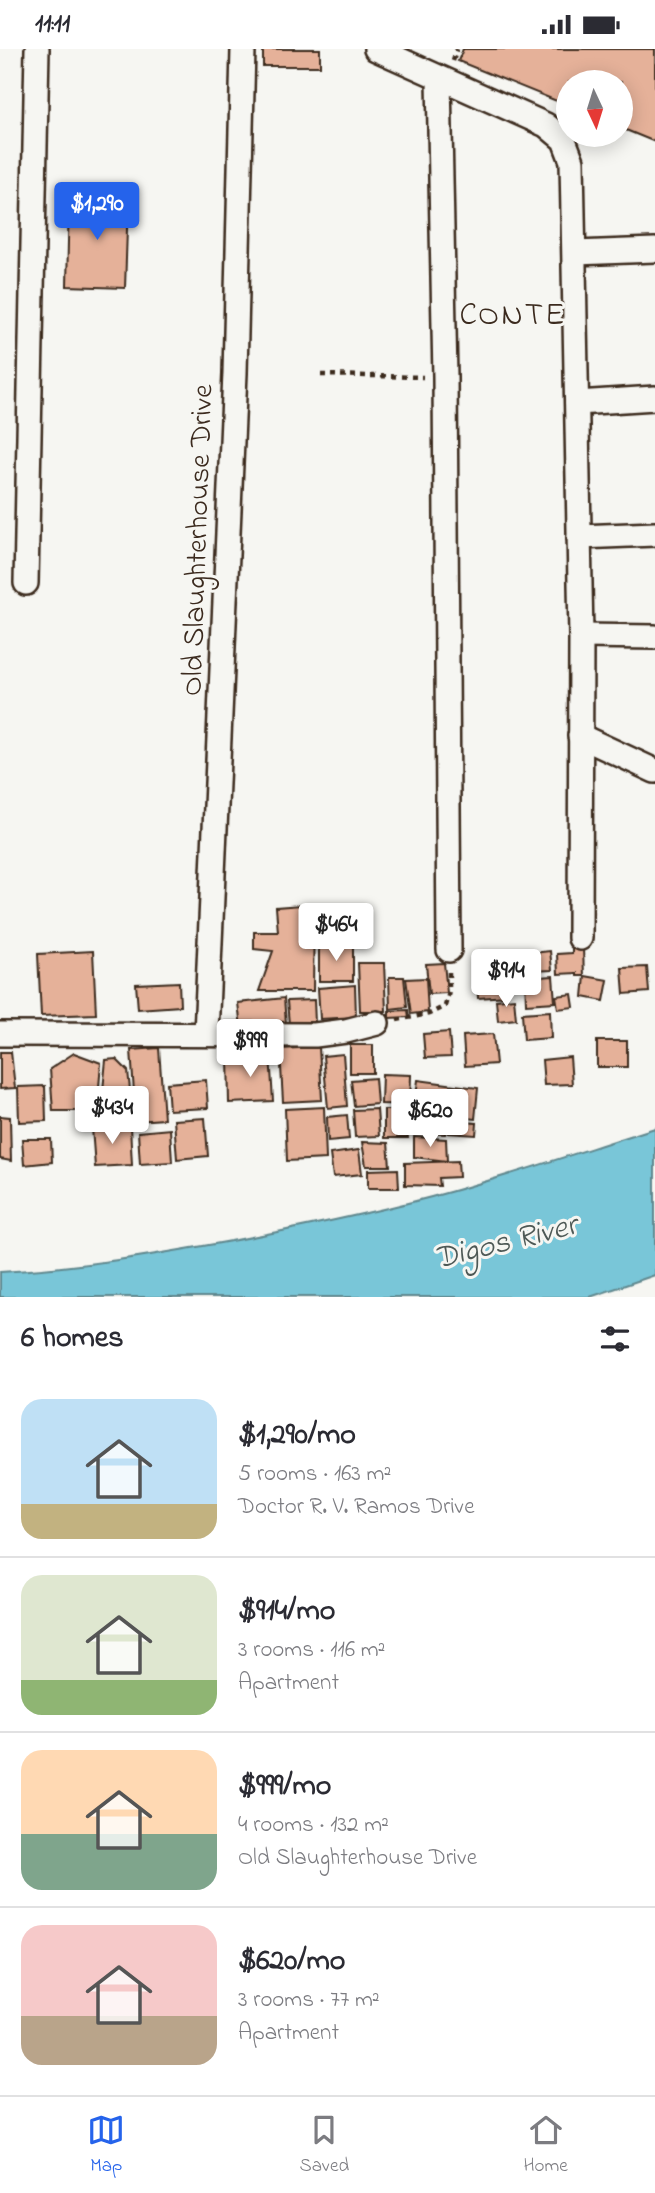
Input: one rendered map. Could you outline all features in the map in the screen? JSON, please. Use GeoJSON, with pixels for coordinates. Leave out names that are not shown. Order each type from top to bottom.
{"type":"FeatureCollection","features":[{"type":"Feature","properties":{"kind":"street"},"geometry":{"type":"LineString","coordinates":[[26,583],[37,49]]}},
{"type":"Feature","properties":{"kind":"street","name":"Old Slaughterhouse Drive"},"geometry":{"type":"LineString","coordinates":[[206,1034],[235,373],[243,49]]}},
{"type":"Feature","properties":{"kind":"street"},"geometry":{"type":"LineString","coordinates":[[376,49],[547,125],[564,140],[570,154],[574,176],[581,636],[580,938]]}},
{"type":"Feature","properties":{"kind":"street"},"geometry":{"type":"LineString","coordinates":[[439,79],[445,377],[449,950]]}},
{"type":"Feature","properties":{"kind":"street"},"geometry":{"type":"LineString","coordinates":[[575,253],[655,250]]}},
{"type":"Feature","properties":{"kind":"street"},"geometry":{"type":"LineString","coordinates":[[577,403],[655,398]]}},
{"type":"Feature","properties":{"kind":"street"},"geometry":{"type":"LineString","coordinates":[[579,537],[655,534]]}},
{"type":"Feature","properties":{"kind":"street"},"geometry":{"type":"LineString","coordinates":[[581,636],[655,637]]}},
{"type":"Feature","properties":{"kind":"street"},"geometry":{"type":"LineString","coordinates":[[580,736],[655,771]]}},
{"type":"Feature","properties":{"kind":"street"},"geometry":{"type":"LineString","coordinates":[[0,1034],[315,1035],[377,1023]]}},
{"type":"Feature","properties":{"kind":"path"},"geometry":{"type":"LineString","coordinates":[[321,375],[445,377]]}},
{"type":"Feature","properties":{"kind":"path"},"geometry":{"type":"LineString","coordinates":[[377,1023],[429,1014],[445,1006],[449,992],[449,950]]}},
{"type":"Feature","properties":{"kind":"water","name":"Digos River"},"geometry":{"type":"Polygon","coordinates":[[[655,1128],[655,1275],[590,1297],[0,1297],[0,1272],[145,1256],[342,1219],[478,1184],[655,1128]]]}},
{"type":"Feature","properties":{"kind":"building"},"geometry":{"type":"Polygon","coordinates":[[[263,49],[320,49],[320,66],[263,66],[263,49]]]}},
{"type":"Feature","properties":{"kind":"building"},"geometry":{"type":"Polygon","coordinates":[[[463,49],[655,49],[655,142],[634,133],[634,70],[556,70],[556,101],[458,61],[463,49]]]}},
{"type":"Feature","properties":{"kind":"building"},"geometry":{"type":"Polygon","coordinates":[[[69,197],[128,199],[125,288],[67,286],[69,197]]]}},
{"type":"Feature","properties":{"kind":"building"},"geometry":{"type":"Polygon","coordinates":[[[314,904],[313,991],[259,991],[273,951],[254,949],[254,932],[278,932],[276,907],[314,904]]]}},
{"type":"Feature","properties":{"kind":"building"},"geometry":{"type":"Polygon","coordinates":[[[319,946],[353,946],[353,981],[319,981],[319,946]]]}},
{"type":"Feature","properties":{"kind":"building"},"geometry":{"type":"Polygon","coordinates":[[[572,948],[583,948],[584,976],[577,976],[577,973],[558,974],[557,954],[572,953],[572,948]]]}},
{"type":"Feature","properties":{"kind":"building"},"geometry":{"type":"Polygon","coordinates":[[[93,951],[96,1014],[41,1016],[38,954],[93,951]]]}},
{"type":"Feature","properties":{"kind":"building"},"geometry":{"type":"Polygon","coordinates":[[[550,951],[552,970],[533,971],[532,953],[550,951]]]}},
{"type":"Feature","properties":{"kind":"building"},"geometry":{"type":"Polygon","coordinates":[[[512,953],[513,977],[490,979],[488,955],[512,953]]]}},
{"type":"Feature","properties":{"kind":"building"},"geometry":{"type":"Polygon","coordinates":[[[485,955],[487,978],[473,979],[472,956],[485,955]]]}},
{"type":"Feature","properties":{"kind":"building"},"geometry":{"type":"Polygon","coordinates":[[[358,963],[384,963],[386,1011],[360,1011],[358,963]]]}},
{"type":"Feature","properties":{"kind":"building"},"geometry":{"type":"Polygon","coordinates":[[[444,963],[447,993],[429,994],[426,964],[444,963]]]}},
{"type":"Feature","properties":{"kind":"building"},"geometry":{"type":"Polygon","coordinates":[[[647,967],[649,992],[624,994],[622,968],[647,967]]]}},
{"type":"Feature","properties":{"kind":"building"},"geometry":{"type":"Polygon","coordinates":[[[553,976],[555,1002],[526,1004],[525,978],[553,976]]]}},
{"type":"Feature","properties":{"kind":"building"},"geometry":{"type":"Polygon","coordinates":[[[585,976],[608,980],[604,1001],[583,997],[585,976]]]}},
{"type":"Feature","properties":{"kind":"building"},"geometry":{"type":"Polygon","coordinates":[[[389,977],[404,977],[407,1007],[390,1009],[389,977]]]}},
{"type":"Feature","properties":{"kind":"building"},"geometry":{"type":"Polygon","coordinates":[[[426,978],[428,1012],[411,1014],[406,979],[426,978]]]}},
{"type":"Feature","properties":{"kind":"building"},"geometry":{"type":"Polygon","coordinates":[[[179,982],[180,1006],[138,1009],[136,984],[179,982]]]}},
{"type":"Feature","properties":{"kind":"building"},"geometry":{"type":"Polygon","coordinates":[[[506,982],[507,996],[478,998],[477,984],[506,982]]]}},
{"type":"Feature","properties":{"kind":"building"},"geometry":{"type":"Polygon","coordinates":[[[355,985],[356,1017],[320,1019],[318,988],[355,985]]]}},
{"type":"Feature","properties":{"kind":"building"},"geometry":{"type":"Polygon","coordinates":[[[572,994],[574,1007],[558,1009],[556,996],[572,994]]]}},
{"type":"Feature","properties":{"kind":"building"},"geometry":{"type":"Polygon","coordinates":[[[284,998],[286,1024],[241,1027],[238,1003],[284,998]]]}},
{"type":"Feature","properties":{"kind":"building"},"geometry":{"type":"Polygon","coordinates":[[[514,998],[516,1019],[498,1021],[496,1000],[514,998]]]}},
{"type":"Feature","properties":{"kind":"building"},"geometry":{"type":"Polygon","coordinates":[[[314,1000],[315,1023],[289,1024],[287,1001],[314,1000]]]}},
{"type":"Feature","properties":{"kind":"building"},"geometry":{"type":"Polygon","coordinates":[[[408,1010],[409,1017],[389,1018],[389,1011],[408,1010]]]}},
{"type":"Feature","properties":{"kind":"building"},"geometry":{"type":"Polygon","coordinates":[[[550,1011],[551,1038],[524,1040],[522,1013],[550,1011]]]}},
{"type":"Feature","properties":{"kind":"building"},"geometry":{"type":"Polygon","coordinates":[[[449,1032],[451,1057],[425,1058],[423,1034],[449,1032]]]}},
{"type":"Feature","properties":{"kind":"building"},"geometry":{"type":"Polygon","coordinates":[[[493,1034],[496,1064],[465,1066],[463,1036],[493,1034]]]}},
{"type":"Feature","properties":{"kind":"building"},"geometry":{"type":"Polygon","coordinates":[[[597,1041],[627,1041],[627,1067],[597,1067],[597,1041]]]}},
{"type":"Feature","properties":{"kind":"building"},"geometry":{"type":"Polygon","coordinates":[[[350,1045],[373,1045],[373,1073],[350,1073],[350,1045]]]}},
{"type":"Feature","properties":{"kind":"building"},"geometry":{"type":"Polygon","coordinates":[[[319,1047],[322,1100],[283,1102],[280,1049],[319,1047]]]}},
{"type":"Feature","properties":{"kind":"building"},"geometry":{"type":"Polygon","coordinates":[[[159,1048],[164,1119],[136,1121],[131,1050],[159,1048]]]}},
{"type":"Feature","properties":{"kind":"building"},"geometry":{"type":"Polygon","coordinates":[[[0,1052],[11,1052],[15,1088],[0,1089],[0,1052]]]}},
{"type":"Feature","properties":{"kind":"building"},"geometry":{"type":"Polygon","coordinates":[[[74,1053],[101,1063],[97,1111],[53,1111],[50,1069],[74,1053]]]}},
{"type":"Feature","properties":{"kind":"building"},"geometry":{"type":"Polygon","coordinates":[[[270,1054],[273,1101],[229,1103],[228,1056],[270,1054]]]}},
{"type":"Feature","properties":{"kind":"building"},"geometry":{"type":"Polygon","coordinates":[[[343,1054],[347,1106],[328,1108],[323,1056],[343,1054]]]}},
{"type":"Feature","properties":{"kind":"building"},"geometry":{"type":"Polygon","coordinates":[[[570,1057],[572,1084],[544,1085],[542,1060],[570,1057]]]}},
{"type":"Feature","properties":{"kind":"building"},"geometry":{"type":"Polygon","coordinates":[[[116,1059],[128,1071],[133,1118],[100,1121],[106,1060],[116,1059]]]}},
{"type":"Feature","properties":{"kind":"building"},"geometry":{"type":"Polygon","coordinates":[[[382,1074],[411,1075],[410,1105],[381,1104],[382,1074]]]}},
{"type":"Feature","properties":{"kind":"building"},"geometry":{"type":"Polygon","coordinates":[[[375,1078],[377,1104],[354,1106],[351,1080],[375,1078]]]}},
{"type":"Feature","properties":{"kind":"building"},"geometry":{"type":"Polygon","coordinates":[[[206,1080],[208,1108],[169,1110],[167,1083],[206,1080]]]}},
{"type":"Feature","properties":{"kind":"building"},"geometry":{"type":"Polygon","coordinates":[[[418,1080],[478,1088],[475,1119],[414,1112],[418,1080]]]}},
{"type":"Feature","properties":{"kind":"building"},"geometry":{"type":"Polygon","coordinates":[[[45,1086],[46,1121],[19,1122],[18,1087],[45,1086]]]}},
{"type":"Feature","properties":{"kind":"building"},"geometry":{"type":"Polygon","coordinates":[[[324,1107],[326,1159],[287,1161],[285,1109],[324,1107]]]}},
{"type":"Feature","properties":{"kind":"building"},"geometry":{"type":"Polygon","coordinates":[[[377,1109],[379,1136],[355,1137],[353,1110],[377,1109]]]}},
{"type":"Feature","properties":{"kind":"building"},"geometry":{"type":"Polygon","coordinates":[[[384,1110],[404,1110],[408,1138],[384,1138],[384,1110]]]}},
{"type":"Feature","properties":{"kind":"building"},"geometry":{"type":"Polygon","coordinates":[[[347,1115],[349,1139],[328,1141],[327,1117],[347,1115]]]}},
{"type":"Feature","properties":{"kind":"building"},"geometry":{"type":"Polygon","coordinates":[[[0,1116],[10,1117],[11,1161],[0,1159],[0,1116]]]}},
{"type":"Feature","properties":{"kind":"building"},"geometry":{"type":"Polygon","coordinates":[[[421,1117],[445,1118],[445,1134],[421,1133],[421,1117]]]}},
{"type":"Feature","properties":{"kind":"building"},"geometry":{"type":"Polygon","coordinates":[[[205,1118],[208,1156],[177,1159],[174,1120],[205,1118]]]}},
{"type":"Feature","properties":{"kind":"building"},"geometry":{"type":"Polygon","coordinates":[[[449,1121],[477,1123],[476,1135],[448,1133],[449,1121]]]}},
{"type":"Feature","properties":{"kind":"building"},"geometry":{"type":"Polygon","coordinates":[[[130,1126],[132,1165],[95,1167],[92,1128],[130,1126]]]}},
{"type":"Feature","properties":{"kind":"building"},"geometry":{"type":"Polygon","coordinates":[[[170,1129],[172,1162],[140,1164],[138,1132],[170,1129]]]}},
{"type":"Feature","properties":{"kind":"building"},"geometry":{"type":"Polygon","coordinates":[[[414,1137],[446,1139],[447,1161],[414,1157],[414,1137]]]}},
{"type":"Feature","properties":{"kind":"building"},"geometry":{"type":"Polygon","coordinates":[[[22,1139],[51,1139],[52,1162],[24,1165],[22,1139]]]}},
{"type":"Feature","properties":{"kind":"building"},"geometry":{"type":"Polygon","coordinates":[[[362,1142],[388,1143],[390,1166],[366,1166],[362,1142]]]}},
{"type":"Feature","properties":{"kind":"building"},"geometry":{"type":"Polygon","coordinates":[[[359,1150],[362,1174],[333,1177],[330,1154],[359,1150]]]}},
{"type":"Feature","properties":{"kind":"building"},"geometry":{"type":"Polygon","coordinates":[[[458,1161],[459,1177],[439,1178],[440,1186],[405,1185],[405,1163],[458,1161]]]}},
{"type":"Feature","properties":{"kind":"building"},"geometry":{"type":"Polygon","coordinates":[[[398,1169],[399,1188],[368,1188],[368,1170],[398,1169]]]}},
{"type":"Feature","properties":{"kind":"district","name":"CONTE"},"geometry":{"type":"Point","coordinates":[513,313]}}]}
